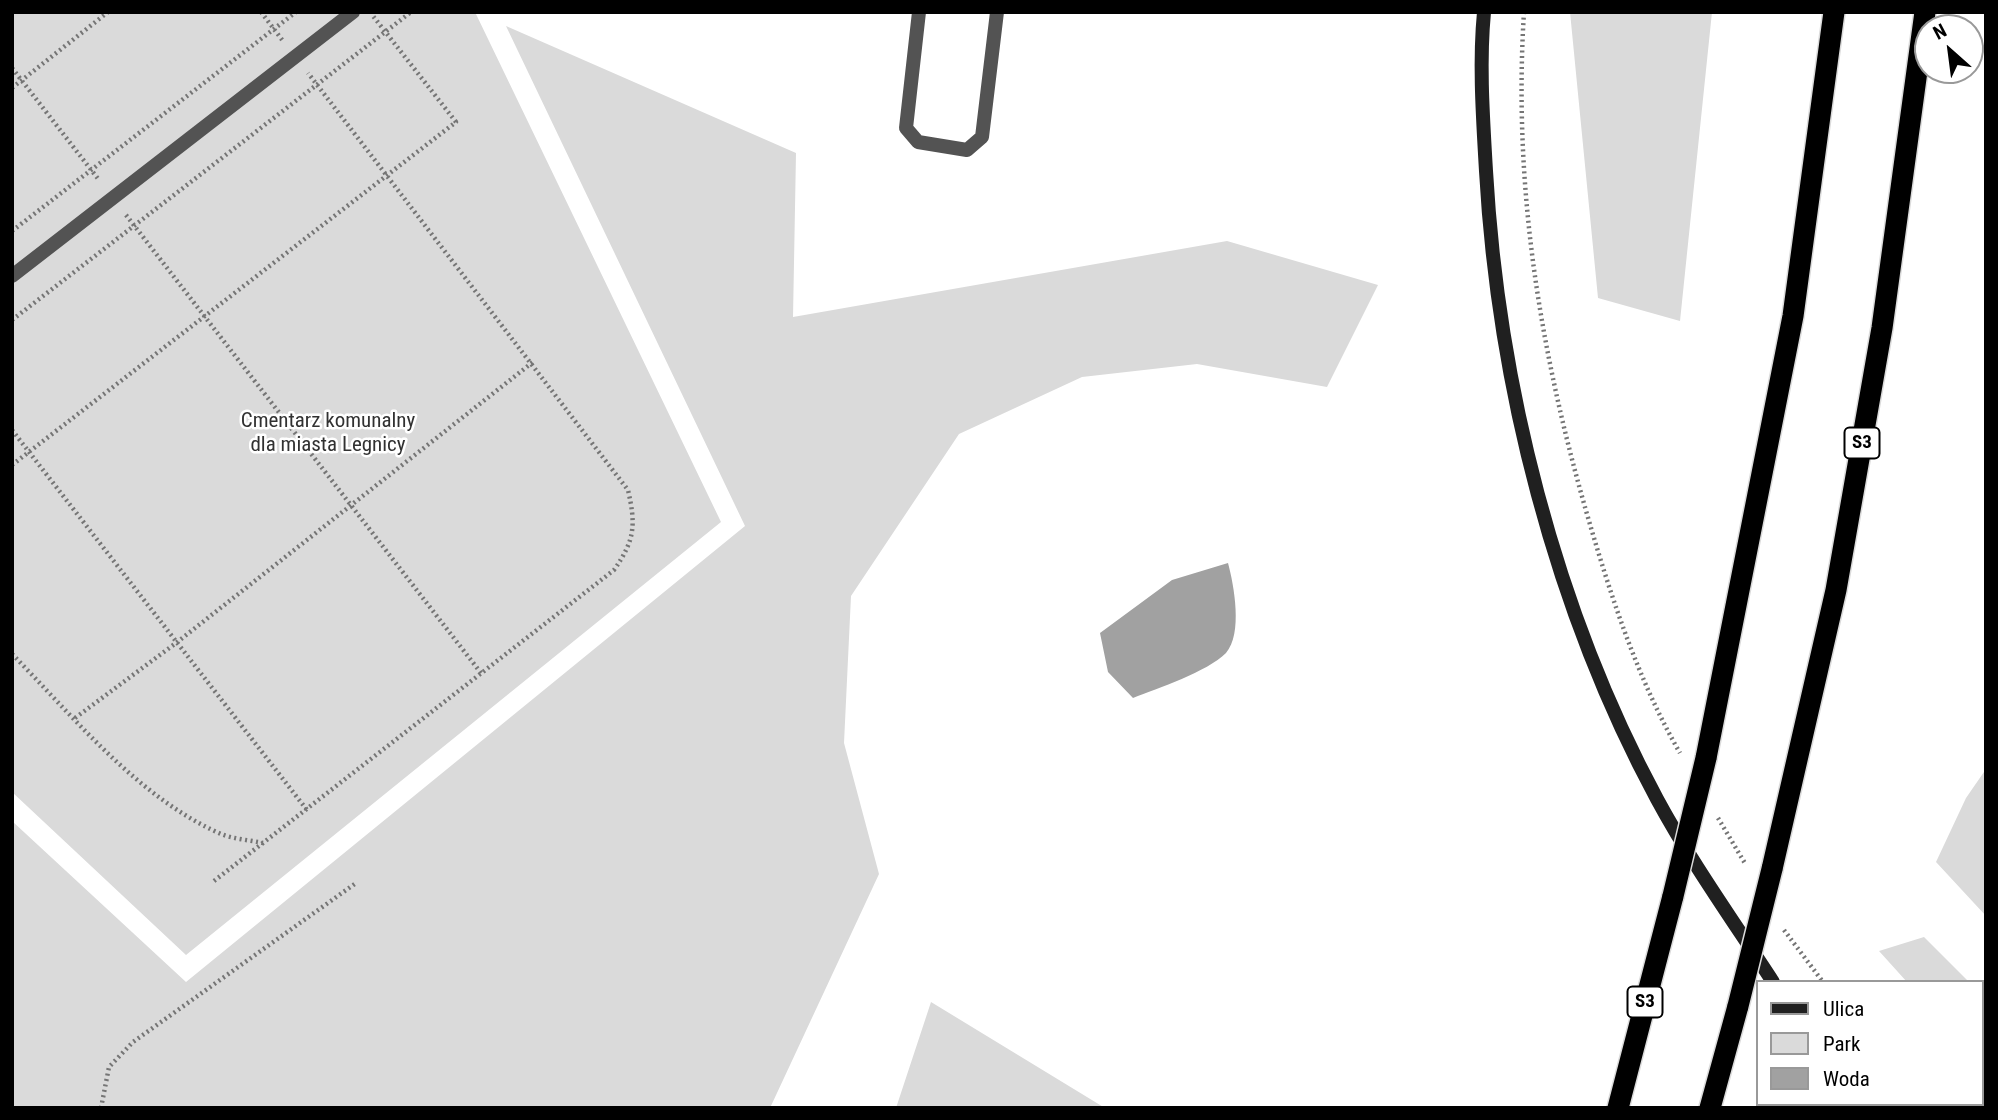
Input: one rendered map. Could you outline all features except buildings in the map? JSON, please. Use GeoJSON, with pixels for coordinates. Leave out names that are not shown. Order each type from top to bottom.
{"type":"FeatureCollection","features":[{"type":"Feature","properties":{"kind":"highway","name":"S3"},"geometry":{"type":"LineString","coordinates":[[1618,1108],[1706,758],[1793,316],[1834,12]]}},
{"type":"Feature","properties":{"kind":"highway","name":"S3"},"geometry":{"type":"LineString","coordinates":[[1710,1108],[1738,1006],[1763,873],[1836,590],[1882,328],[1925,12]]}},
{"type":"Feature","properties":{"kind":"main road"},"geometry":{"type":"LineString","coordinates":[[1484,12],[1483,128],[1494,279],[1518,414],[1560,570],[1622,728],[1657,800],[1772,980]]}},
{"type":"Feature","properties":{"kind":"lane"},"geometry":{"type":"LineString","coordinates":[[12,276],[353,12]]}},
{"type":"Feature","properties":{"kind":"lane"},"geometry":{"type":"LineString","coordinates":[[919,12],[906,128],[918,142],[967,150],[982,137],[997,12]]}},
{"type":"Feature","properties":{"kind":"path"},"geometry":{"type":"LineString","coordinates":[[12,88],[108,12]]}},
{"type":"Feature","properties":{"kind":"path"},"geometry":{"type":"LineString","coordinates":[[214,881],[614,570],[630,547],[635,517],[628,490],[533,362],[261,12]]}},
{"type":"Feature","properties":{"kind":"path"},"geometry":{"type":"LineString","coordinates":[[12,231],[296,12]]}},
{"type":"Feature","properties":{"kind":"path"},"geometry":{"type":"LineString","coordinates":[[12,465],[456,122],[370,12]]}},
{"type":"Feature","properties":{"kind":"path"},"geometry":{"type":"LineString","coordinates":[[12,320],[411,12]]}},
{"type":"Feature","properties":{"kind":"path"},"geometry":{"type":"LineString","coordinates":[[1524,12],[1521,69],[1524,165],[1542,337],[1568,450],[1619,617],[1657,708],[1683,758]]}},
{"type":"Feature","properties":{"kind":"path"},"geometry":{"type":"LineString","coordinates":[[12,68],[481,673]]}},
{"type":"Feature","properties":{"kind":"path"},"geometry":{"type":"LineString","coordinates":[[75,718],[352,507],[533,362]]}},
{"type":"Feature","properties":{"kind":"path"},"geometry":{"type":"LineString","coordinates":[[12,430],[307,810]]}},
{"type":"Feature","properties":{"kind":"path"},"geometry":{"type":"LineString","coordinates":[[12,654],[125,768],[171,805],[222,834],[264,843]]}},
{"type":"Feature","properties":{"kind":"path"},"geometry":{"type":"LineString","coordinates":[[1711,806],[1763,873]]}},
{"type":"Feature","properties":{"kind":"path"},"geometry":{"type":"LineString","coordinates":[[101,1108],[109,1067],[133,1042],[356,883]]}},
{"type":"Feature","properties":{"kind":"path"},"geometry":{"type":"LineString","coordinates":[[1781,925],[1822,980]]}},
{"type":"Feature","properties":{"kind":"green space","name":"Cmentarz komunalny dla miasta Legnicy"},"geometry":{"type":"Polygon","coordinates":[[[12,12],[475,12],[721,522],[186,955],[12,792],[12,12]]]}},
{"type":"Feature","properties":{"kind":"green space"},"geometry":{"type":"Polygon","coordinates":[[[1570,12],[1712,12],[1680,321],[1598,298],[1570,12]]]}},
{"type":"Feature","properties":{"kind":"green space"},"geometry":{"type":"Polygon","coordinates":[[[506,26],[796,153],[793,317],[1227,241],[1378,285],[1327,387],[1197,364],[1082,377],[959,434],[851,596],[844,743],[879,874],[770,1108],[12,1108],[12,821],[186,982],[745,526],[506,26]]]}},
{"type":"Feature","properties":{"kind":"green space"},"geometry":{"type":"Polygon","coordinates":[[[1986,769],[1986,916],[1936,862],[1966,798],[1986,769]]]}},
{"type":"Feature","properties":{"kind":"green space"},"geometry":{"type":"Polygon","coordinates":[[[1924,937],[1967,980],[1905,980],[1879,951],[1924,937]]]}},
{"type":"Feature","properties":{"kind":"green space"},"geometry":{"type":"Polygon","coordinates":[[[1984,996],[1986,998],[1986,1070],[1984,1068],[1984,996]]]}},
{"type":"Feature","properties":{"kind":"green space"},"geometry":{"type":"Polygon","coordinates":[[[931,1002],[1105,1108],[896,1108],[931,1002]]]}},
{"type":"Feature","properties":{"kind":"water"},"geometry":{"type":"Polygon","coordinates":[[[1228,563],[1233,584],[1236,622],[1231,645],[1226,653],[1195,673],[1133,698],[1108,672],[1100,633],[1172,580],[1228,563]]]}}]}
